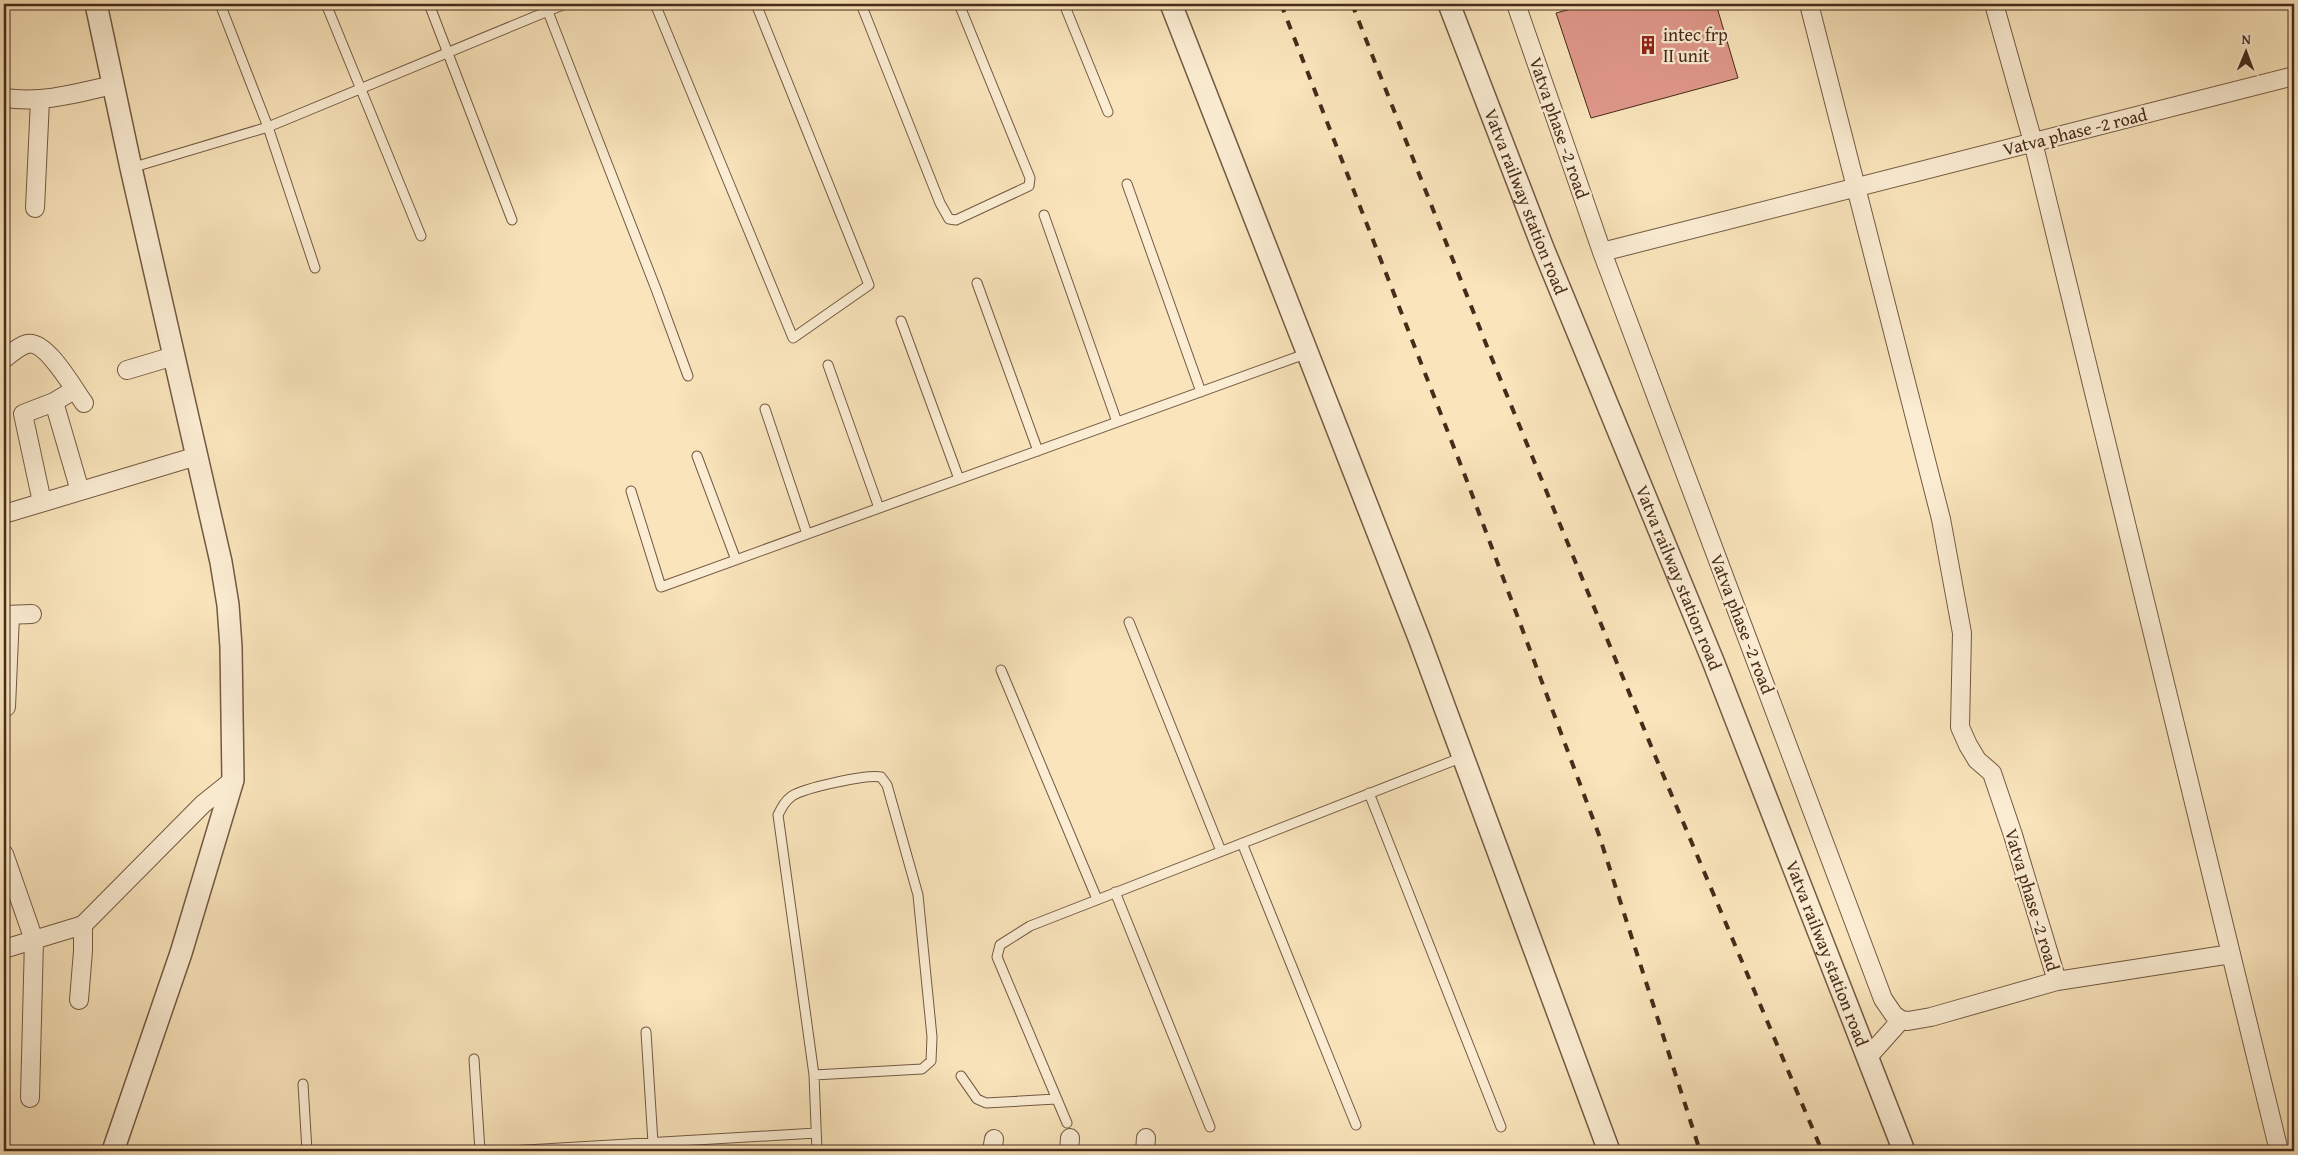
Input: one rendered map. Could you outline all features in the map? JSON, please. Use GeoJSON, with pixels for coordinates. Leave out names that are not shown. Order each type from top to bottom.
{"type":"FeatureCollection","features":[{"type":"Feature","properties":{"kind":"street"},"geometry":{"type":"LineString","coordinates":[[96,4],[131,168],[221,562],[228,605],[231,648],[233,780],[181,953],[113,1151]]}},
{"type":"Feature","properties":{"kind":"street"},"geometry":{"type":"LineString","coordinates":[[1171,4],[1464,757],[1609,1151]]}},
{"type":"Feature","properties":{"kind":"street","name":"Vatva railway station road"},"geometry":{"type":"LineString","coordinates":[[1449,4],[1543,248],[1713,661],[1904,1151]]}},
{"type":"Feature","properties":{"kind":"street","name":"Vatva phase -2 road"},"geometry":{"type":"LineString","coordinates":[[1516,4],[1602,252],[1883,999],[1894,1015],[1901,1020],[1931,1017],[2057,981],[2013,835],[1992,773],[1977,760],[1968,746],[1960,727],[1962,634],[1941,519],[1809,4]]}},
{"type":"Feature","properties":{"kind":"street"},"geometry":{"type":"LineString","coordinates":[[1994,4],[2032,142],[2279,1151]]}},
{"type":"Feature","properties":{"kind":"street","name":"Vatva phase -2 road"},"geometry":{"type":"LineString","coordinates":[[1602,252],[2294,76]]}},
{"type":"Feature","properties":{"kind":"street"},"geometry":{"type":"LineString","coordinates":[[4,98],[54,99],[113,84]]}},
{"type":"Feature","properties":{"kind":"street"},"geometry":{"type":"LineString","coordinates":[[35,208],[40,100]]}},
{"type":"Feature","properties":{"kind":"street"},"geometry":{"type":"LineString","coordinates":[[4,359],[24,344],[34,343],[46,350],[79,396],[54,402],[23,414],[42,502]]}},
{"type":"Feature","properties":{"kind":"street"},"geometry":{"type":"LineString","coordinates":[[127,370],[174,356]]}},
{"type":"Feature","properties":{"kind":"street"},"geometry":{"type":"LineString","coordinates":[[54,402],[80,491]]}},
{"type":"Feature","properties":{"kind":"street"},"geometry":{"type":"LineString","coordinates":[[4,514],[197,456]]}},
{"type":"Feature","properties":{"kind":"street"},"geometry":{"type":"LineString","coordinates":[[6,707],[7,615],[32,614]]}},
{"type":"Feature","properties":{"kind":"street"},"geometry":{"type":"LineString","coordinates":[[4,949],[83,925],[203,804],[233,780]]}},
{"type":"Feature","properties":{"kind":"street"},"geometry":{"type":"LineString","coordinates":[[4,854],[34,940],[30,1098]]}},
{"type":"Feature","properties":{"kind":"street"},"geometry":{"type":"LineString","coordinates":[[79,1000],[84,951],[83,925]]}},
{"type":"Feature","properties":{"kind":"street"},"geometry":{"type":"LineString","coordinates":[[2057,981],[2231,954]]}},
{"type":"Feature","properties":{"kind":"street"},"geometry":{"type":"LineString","coordinates":[[1867,1058],[1901,1020]]}},
{"type":"Feature","properties":{"kind":"lane"},"geometry":{"type":"LineString","coordinates":[[220,4],[268,128],[315,268]]}},
{"type":"Feature","properties":{"kind":"lane"},"geometry":{"type":"LineString","coordinates":[[326,4],[421,236]]}},
{"type":"Feature","properties":{"kind":"lane"},"geometry":{"type":"LineString","coordinates":[[429,4],[512,220]]}},
{"type":"Feature","properties":{"kind":"lane"},"geometry":{"type":"LineString","coordinates":[[131,168],[268,128],[448,53],[546,7],[565,4]]}},
{"type":"Feature","properties":{"kind":"lane"},"geometry":{"type":"LineString","coordinates":[[656,4],[793,338],[869,285],[756,4]]}},
{"type":"Feature","properties":{"kind":"lane"},"geometry":{"type":"LineString","coordinates":[[861,4],[940,202],[949,219],[956,220],[1028,186],[1030,178],[959,4]]}},
{"type":"Feature","properties":{"kind":"lane"},"geometry":{"type":"LineString","coordinates":[[1064,4],[1108,112]]}},
{"type":"Feature","properties":{"kind":"lane"},"geometry":{"type":"LineString","coordinates":[[546,7],[688,376]]}},
{"type":"Feature","properties":{"kind":"lane"},"geometry":{"type":"LineString","coordinates":[[1127,184],[1201,392]]}},
{"type":"Feature","properties":{"kind":"lane"},"geometry":{"type":"LineString","coordinates":[[1044,215],[1117,422]]}},
{"type":"Feature","properties":{"kind":"lane"},"geometry":{"type":"LineString","coordinates":[[977,283],[1038,451]]}},
{"type":"Feature","properties":{"kind":"lane"},"geometry":{"type":"LineString","coordinates":[[901,321],[959,479]]}},
{"type":"Feature","properties":{"kind":"lane"},"geometry":{"type":"LineString","coordinates":[[631,491],[661,587],[1308,353]]}},
{"type":"Feature","properties":{"kind":"lane"},"geometry":{"type":"LineString","coordinates":[[828,365],[879,508]]}},
{"type":"Feature","properties":{"kind":"lane"},"geometry":{"type":"LineString","coordinates":[[765,409],[806,534]]}},
{"type":"Feature","properties":{"kind":"lane"},"geometry":{"type":"LineString","coordinates":[[697,456],[736,560]]}},
{"type":"Feature","properties":{"kind":"lane"},"geometry":{"type":"LineString","coordinates":[[1129,622],[1221,851]]}},
{"type":"Feature","properties":{"kind":"lane"},"geometry":{"type":"LineString","coordinates":[[1001,670],[1097,899]]}},
{"type":"Feature","properties":{"kind":"lane"},"geometry":{"type":"LineString","coordinates":[[1068,1137],[1056,1099],[999,962],[997,952],[1000,945],[1030,926],[1464,757]]}},
{"type":"Feature","properties":{"kind":"lane"},"geometry":{"type":"LineString","coordinates":[[814,1075],[922,1070],[931,1061],[932,1037],[918,895],[887,785],[881,777],[859,776],[794,794],[784,804],[778,815],[814,1075],[817,1151]]}},
{"type":"Feature","properties":{"kind":"lane"},"geometry":{"type":"LineString","coordinates":[[1369,794],[1501,1127]]}},
{"type":"Feature","properties":{"kind":"lane"},"geometry":{"type":"LineString","coordinates":[[1242,843],[1356,1125]]}},
{"type":"Feature","properties":{"kind":"lane"},"geometry":{"type":"LineString","coordinates":[[1115,892],[1210,1127]]}},
{"type":"Feature","properties":{"kind":"lane"},"geometry":{"type":"LineString","coordinates":[[646,1032],[653,1143]]}},
{"type":"Feature","properties":{"kind":"lane"},"geometry":{"type":"LineString","coordinates":[[474,1059],[480,1151]]}},
{"type":"Feature","properties":{"kind":"lane"},"geometry":{"type":"LineString","coordinates":[[961,1076],[977,1099],[986,1103],[1056,1099]]}},
{"type":"Feature","properties":{"kind":"lane"},"geometry":{"type":"LineString","coordinates":[[303,1084],[307,1151]]}},
{"type":"Feature","properties":{"kind":"lane"},"geometry":{"type":"LineString","coordinates":[[509,1151],[816,1134]]}},
{"type":"Feature","properties":{"kind":"building","name":"intec frp II unit"},"geometry":{"type":"Polygon","coordinates":[[[1589,4],[1716,4],[1738,78],[1591,118],[1556,13],[1589,4]]]}},
{"type":"Feature","properties":{"kind":"railway"},"geometry":{"type":"LineString","coordinates":[[1281,4],[1467,481],[1599,835],[1700,1151]]}},
{"type":"Feature","properties":{"kind":"railway"},"geometry":{"type":"LineString","coordinates":[[1352,4],[1490,354],[1656,758],[1822,1151]]}},
{"type":"Feature","properties":{"kind":"place","name":"intec frp II unit"},"geometry":{"type":"Point","coordinates":[1648,45]}}]}
